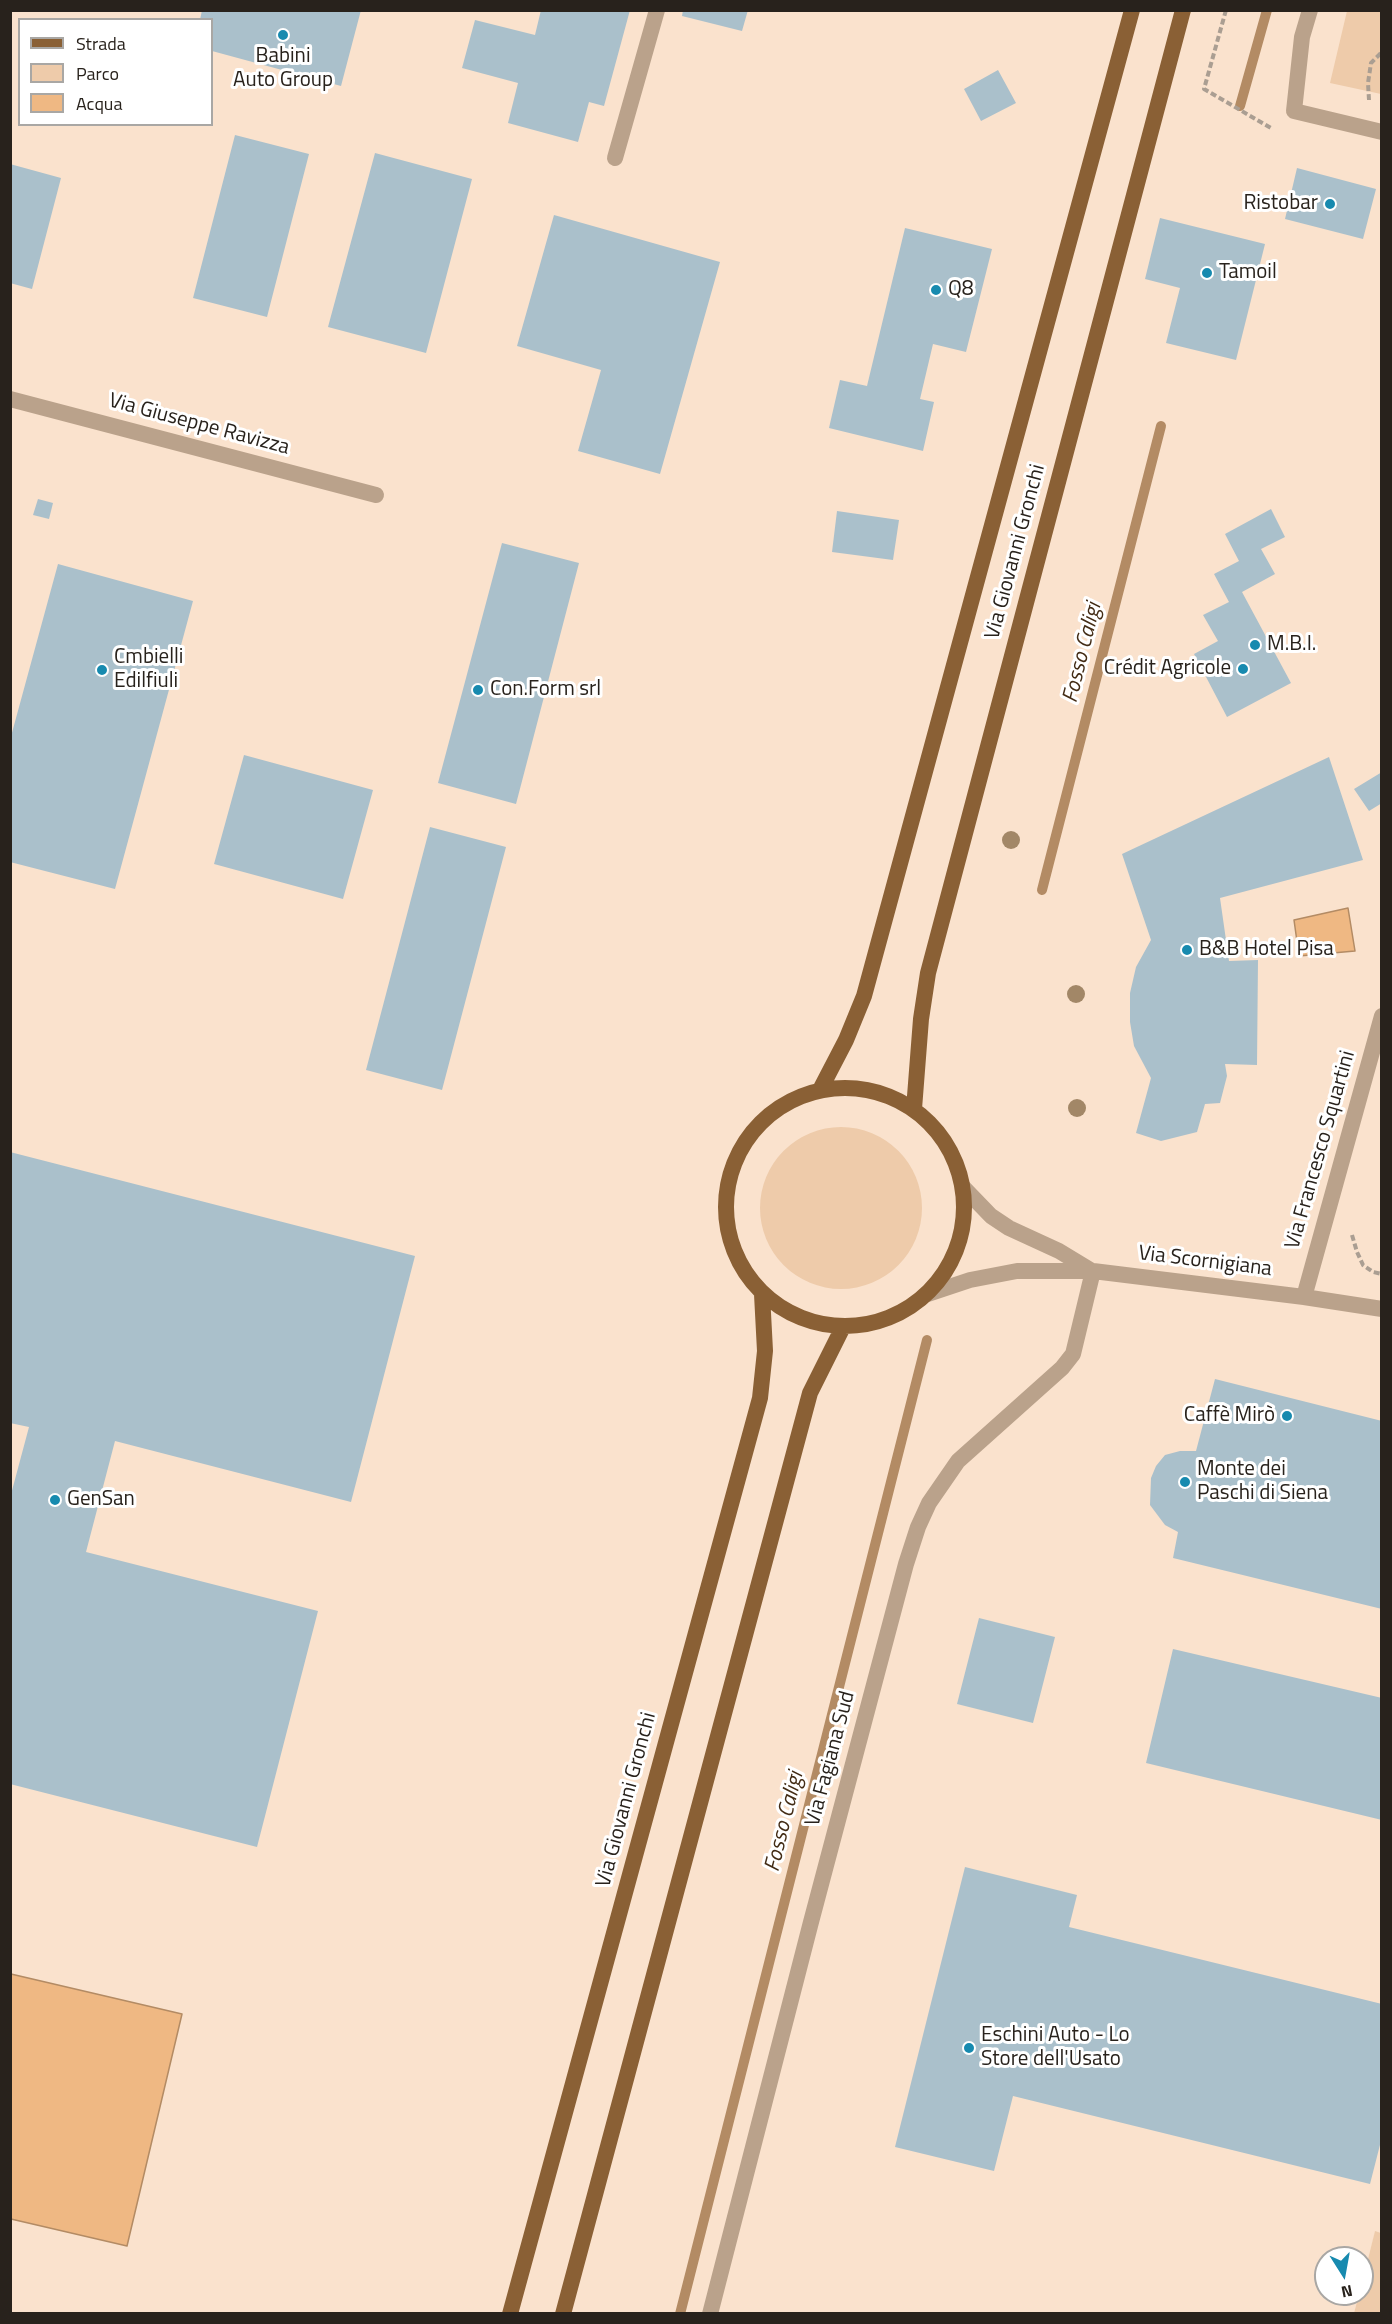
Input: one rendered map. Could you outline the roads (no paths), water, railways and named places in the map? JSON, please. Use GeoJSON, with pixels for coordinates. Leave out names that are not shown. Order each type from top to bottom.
{"type":"FeatureCollection","features":[{"type":"Feature","properties":{"kind":"main road","name":"Via Giovanni Gronchi"},"geometry":{"type":"LineString","coordinates":[[820,1090],[846,1040],[864,996],[1132,10]]}},
{"type":"Feature","properties":{"kind":"main road","name":"Via Giovanni Gronchi"},"geometry":{"type":"LineString","coordinates":[[914,1109],[921,1019],[928,973],[1183,10]]}},
{"type":"Feature","properties":{"kind":"main road"},"geometry":{"type":"LineString","coordinates":[[863,1089],[896,1099],[914,1109],[930,1123],[946,1143],[956,1161],[963,1187],[963,1230],[944,1275],[928,1294],[910,1308],[888,1318],[860,1326],[822,1325],[783,1310],[762,1294],[738,1264],[727,1235],[724,1199],[731,1167],[744,1143],[756,1126],[775,1109],[795,1098],[820,1090],[863,1089]]}},
{"type":"Feature","properties":{"kind":"main road","name":"Via Giovanni Gronchi"},"geometry":{"type":"LineString","coordinates":[[510,2313],[760,1398],[765,1351],[762,1294]]}},
{"type":"Feature","properties":{"kind":"main road"},"geometry":{"type":"LineString","coordinates":[[563,2313],[810,1393],[843,1327]]}},
{"type":"Feature","properties":{"kind":"street"},"geometry":{"type":"LineString","coordinates":[[615,158],[657,10]]}},
{"type":"Feature","properties":{"kind":"street"},"geometry":{"type":"LineString","coordinates":[[1310,10],[1302,37],[1294,111],[1376,131]]}},
{"type":"Feature","properties":{"kind":"street","name":"Via Giuseppe Ravizza"},"geometry":{"type":"LineString","coordinates":[[10,399],[376,495]]}},
{"type":"Feature","properties":{"kind":"street","name":"Via Francesco Squartini"},"geometry":{"type":"LineString","coordinates":[[1304,1297],[1382,1016]]}},
{"type":"Feature","properties":{"kind":"street","name":"Via Scornigiana"},"geometry":{"type":"LineString","coordinates":[[963,1187],[991,1216],[1009,1228],[1059,1251],[1093,1271]]}},
{"type":"Feature","properties":{"kind":"street","name":"Via Scornigiana"},"geometry":{"type":"LineString","coordinates":[[928,1294],[970,1280],[1017,1271],[1093,1271],[1382,1309]]}},
{"type":"Feature","properties":{"kind":"street","name":"Via Fagiana Sud"},"geometry":{"type":"LineString","coordinates":[[710,2313],[811,1922],[918,1527],[928,1503],[958,1461],[1062,1368],[1074,1354],[1093,1271]]}},
{"type":"Feature","properties":{"kind":"water"},"geometry":{"type":"Polygon","coordinates":[[[1348,908],[1355,951],[1299,956],[1294,920],[1348,908]]]}},
{"type":"Feature","properties":{"kind":"water"},"geometry":{"type":"Polygon","coordinates":[[[11,1974],[182,2014],[127,2246],[11,2219],[11,1974]]]}},
{"type":"Feature","properties":{"kind":"waterway","name":"Fosso Caligi"},"geometry":{"type":"LineString","coordinates":[[1240,106],[1267,10]]}},
{"type":"Feature","properties":{"kind":"waterway","name":"Fosso Caligi"},"geometry":{"type":"LineString","coordinates":[[1042,890],[1161,426]]}},
{"type":"Feature","properties":{"kind":"waterway","name":"Fosso Caligi"},"geometry":{"type":"LineString","coordinates":[[680,2314],[927,1340]]}},
{"type":"Feature","properties":{"kind":"place","name":"Babini Auto Group"},"geometry":{"type":"Point","coordinates":[283,35]}},
{"type":"Feature","properties":{"kind":"place","name":"Ristobar"},"geometry":{"type":"Point","coordinates":[1330,204]}},
{"type":"Feature","properties":{"kind":"place","name":"Tamoil"},"geometry":{"type":"Point","coordinates":[1207,273]}},
{"type":"Feature","properties":{"kind":"place","name":"Q8"},"geometry":{"type":"Point","coordinates":[936,290]}},
{"type":"Feature","properties":{"kind":"place","name":"M.B.I."},"geometry":{"type":"Point","coordinates":[1255,645]}},
{"type":"Feature","properties":{"kind":"place","name":"Crédit Agricole"},"geometry":{"type":"Point","coordinates":[1243,669]}},
{"type":"Feature","properties":{"kind":"place","name":"Cmbielli Edilfiuli"},"geometry":{"type":"Point","coordinates":[102,670]}},
{"type":"Feature","properties":{"kind":"place","name":"Con.Form srl"},"geometry":{"type":"Point","coordinates":[478,690]}},
{"type":"Feature","properties":{"kind":"place","name":"B&B Hotel Pisa"},"geometry":{"type":"Point","coordinates":[1187,950]}},
{"type":"Feature","properties":{"kind":"place","name":"Caffè Mirò"},"geometry":{"type":"Point","coordinates":[1287,1416]}},
{"type":"Feature","properties":{"kind":"place","name":"Monte dei Paschi di Siena"},"geometry":{"type":"Point","coordinates":[1185,1482]}},
{"type":"Feature","properties":{"kind":"place","name":"GenSan"},"geometry":{"type":"Point","coordinates":[55,1500]}},
{"type":"Feature","properties":{"kind":"place","name":"Eschini Auto - Lo Store dell'Usato"},"geometry":{"type":"Point","coordinates":[969,2048]}}]}
